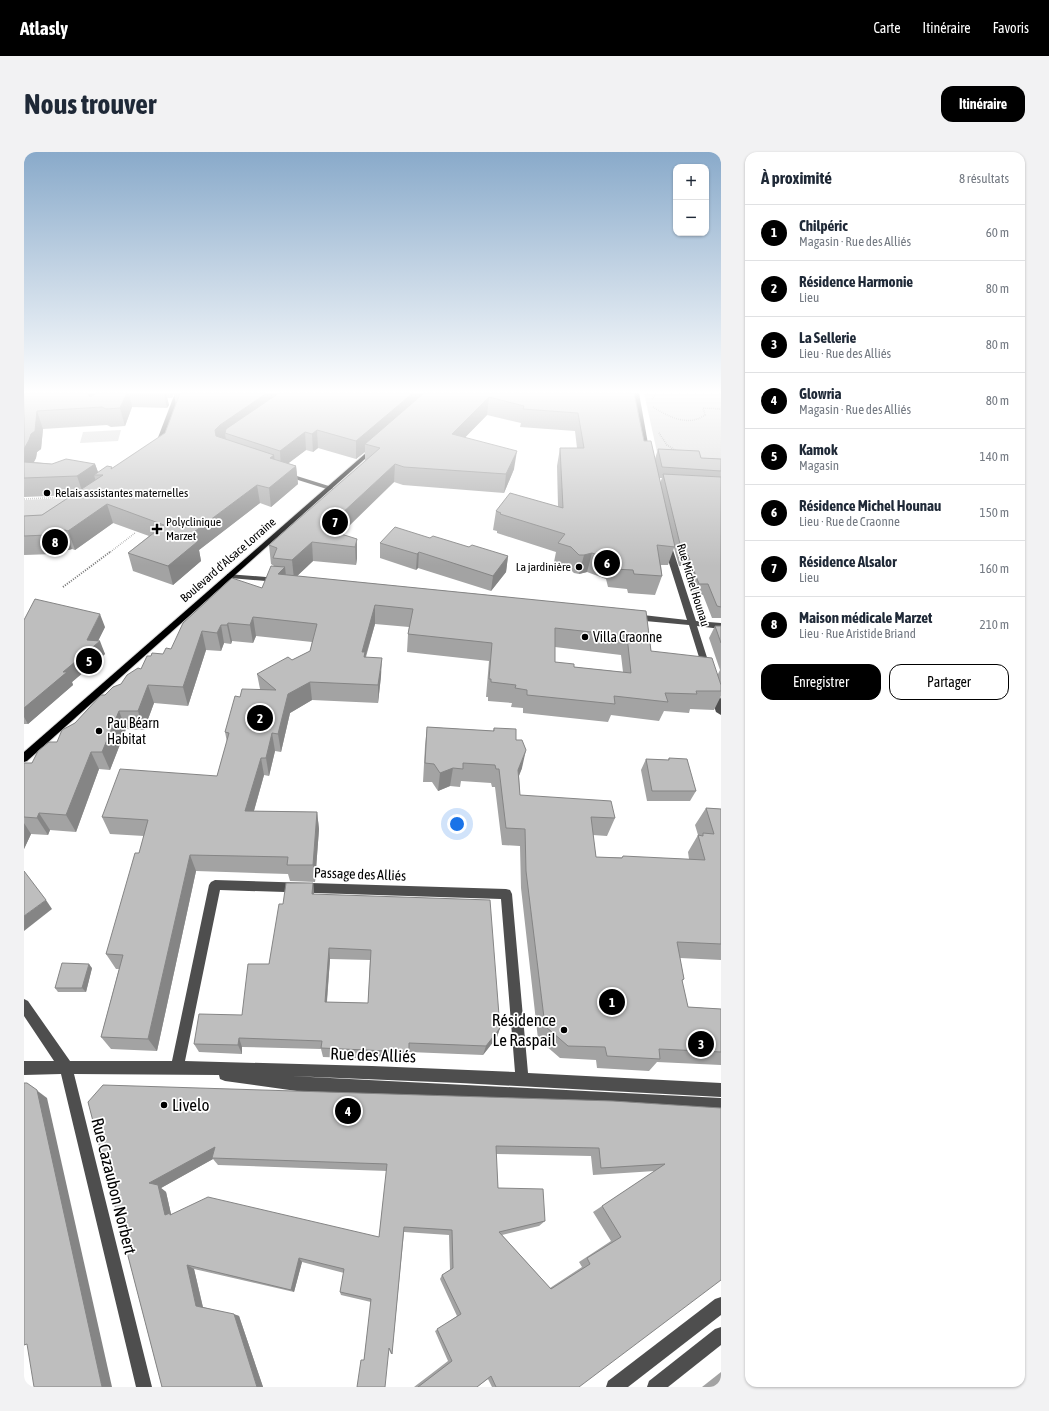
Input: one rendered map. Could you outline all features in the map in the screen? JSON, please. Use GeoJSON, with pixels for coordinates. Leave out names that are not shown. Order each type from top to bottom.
{"type":"FeatureCollection","features":[{"type":"Feature","properties":{"kind":"main road","name":"Boulevard d'Alsace Lorraine"},"geometry":{"type":"LineString","coordinates":[[24,757],[372,451]]}},
{"type":"Feature","properties":{"kind":"street"},"geometry":{"type":"LineString","coordinates":[[149,455],[155,451]]}},
{"type":"Feature","properties":{"kind":"street"},"geometry":{"type":"LineString","coordinates":[[647,451],[649,462]]}},
{"type":"Feature","properties":{"kind":"street"},"geometry":{"type":"LineString","coordinates":[[274,470],[330,488]]}},
{"type":"Feature","properties":{"kind":"street","name":"Rue Michel Hounau"},"geometry":{"type":"LineString","coordinates":[[665,532],[670,555],[721,712]]}},
{"type":"Feature","properties":{"kind":"street"},"geometry":{"type":"LineString","coordinates":[[230,576],[289,582]]}},
{"type":"Feature","properties":{"kind":"street"},"geometry":{"type":"LineString","coordinates":[[622,616],[721,626]]}},
{"type":"Feature","properties":{"kind":"street","name":"Passage des Alliés"},"geometry":{"type":"LineString","coordinates":[[177,1068],[215,885],[482,893],[506,894],[522,1080]]}},
{"type":"Feature","properties":{"kind":"street","name":"Rue Cazaubon Norbert"},"geometry":{"type":"LineString","coordinates":[[24,1004],[66,1067],[144,1387]]}},
{"type":"Feature","properties":{"kind":"street","name":"Rue des Alliés"},"geometry":{"type":"LineString","coordinates":[[24,1068],[66,1067],[306,1070],[721,1090]]}},
{"type":"Feature","properties":{"kind":"street"},"geometry":{"type":"LineString","coordinates":[[177,1068],[304,1085],[721,1105]]}},
{"type":"Feature","properties":{"kind":"street"},"geometry":{"type":"LineString","coordinates":[[614,1387],[721,1305]]}},
{"type":"Feature","properties":{"kind":"street"},"geometry":{"type":"LineString","coordinates":[[655,1387],[721,1335]]}},
{"type":"Feature","properties":{"kind":"path"},"geometry":{"type":"LineString","coordinates":[[676,451],[682,455]]}},
{"type":"Feature","properties":{"kind":"path"},"geometry":{"type":"LineString","coordinates":[[24,499],[66,497],[74,501]]}},
{"type":"Feature","properties":{"kind":"path"},"geometry":{"type":"LineString","coordinates":[[63,587],[135,533]]}},
{"type":"Feature","properties":{"kind":"shaded area"},"geometry":{"type":"Polygon","coordinates":[[[657,451],[721,451],[721,479],[657,451]]]}},
{"type":"Feature","properties":{"kind":"shaded area"},"geometry":{"type":"Polygon","coordinates":[[[64,498],[68,501],[42,519],[24,520],[24,500],[64,498]]]}},
{"type":"Feature","properties":{"kind":"building"},"geometry":{"type":"Polygon","coordinates":[[[139,451],[261,451],[274,455],[270,458],[296,466],[269,488],[257,485],[186,538],[197,542],[168,566],[128,553],[164,525],[107,504],[68,531],[65,530],[47,535],[24,536],[24,516],[42,515],[103,475],[94,475],[107,466],[112,467],[111,469],[139,451]]]}},
{"type":"Feature","properties":{"kind":"building"},"geometry":{"type":"Polygon","coordinates":[[[377,451],[517,451],[506,474],[404,467],[395,464],[325,529],[357,539],[355,547],[312,542],[292,560],[273,558],[277,548],[269,545],[377,451]]]}},
{"type":"Feature","properties":{"kind":"building"},"geometry":{"type":"Polygon","coordinates":[[[560,451],[653,451],[675,547],[657,545],[662,576],[634,574],[633,570],[613,569],[612,560],[592,553],[579,555],[571,547],[558,543],[565,534],[500,514],[501,513],[496,511],[510,493],[563,508],[560,451]]]}},
{"type":"Feature","properties":{"kind":"building"},"geometry":{"type":"Polygon","coordinates":[[[658,451],[699,451],[701,458],[721,459],[721,471],[662,467],[658,451]]]}},
{"type":"Feature","properties":{"kind":"building"},"geometry":{"type":"Polygon","coordinates":[[[66,459],[95,464],[77,476],[24,478],[24,462],[52,464],[66,459]]]}},
{"type":"Feature","properties":{"kind":"building"},"geometry":{"type":"Polygon","coordinates":[[[663,474],[721,477],[721,607],[717,606],[708,584],[699,584],[688,555],[684,555],[663,474]]]}},
{"type":"Feature","properties":{"kind":"building"},"geometry":{"type":"Polygon","coordinates":[[[395,527],[430,538],[433,536],[469,547],[472,545],[508,556],[493,576],[419,552],[417,554],[380,543],[395,527]]]}},
{"type":"Feature","properties":{"kind":"building"},"geometry":{"type":"Polygon","coordinates":[[[271,566],[285,567],[278,574],[646,611],[651,651],[712,658],[721,685],[721,691],[696,691],[697,694],[665,693],[668,702],[614,696],[615,704],[527,695],[527,690],[515,688],[516,685],[491,682],[491,679],[489,679],[492,643],[408,634],[413,609],[375,605],[362,652],[365,652],[364,657],[382,658],[378,685],[310,682],[288,694],[278,734],[272,733],[266,758],[261,758],[245,811],[317,812],[313,865],[287,865],[288,857],[190,855],[148,1039],[101,1037],[123,955],[106,954],[135,853],[139,853],[148,820],[102,817],[120,769],[217,776],[229,733],[225,732],[235,696],[240,697],[242,689],[276,690],[257,674],[288,657],[292,660],[310,651],[317,624],[253,617],[250,625],[228,623],[227,625],[221,625],[217,633],[202,631],[183,687],[148,685],[138,711],[119,711],[102,752],[91,752],[66,815],[39,813],[37,818],[24,817],[24,763],[32,763],[38,751],[49,742],[57,742],[62,730],[75,723],[101,695],[105,695],[113,687],[121,684],[127,675],[138,668],[141,669],[147,656],[151,656],[152,653],[163,654],[166,648],[171,649],[183,623],[232,578],[262,588],[271,566]],[[555,628],[555,662],[574,664],[574,667],[631,673],[627,636],[555,628]]]}},
{"type":"Feature","properties":{"kind":"building"},"geometry":{"type":"Polygon","coordinates":[[[35,599],[100,614],[87,640],[100,641],[63,672],[67,672],[24,708],[24,620],[35,599]]]}},
{"type":"Feature","properties":{"kind":"building"},"geometry":{"type":"Polygon","coordinates":[[[715,626],[721,626],[721,643],[715,626]]]}},
{"type":"Feature","properties":{"kind":"building"},"geometry":{"type":"Polygon","coordinates":[[[427,727],[494,731],[494,728],[516,729],[516,740],[522,740],[526,750],[518,770],[520,795],[611,801],[615,818],[591,817],[596,857],[622,858],[623,856],[705,860],[698,835],[703,836],[703,833],[714,834],[706,808],[721,809],[721,944],[677,942],[684,979],[682,980],[688,1007],[721,1009],[721,1052],[659,1049],[660,1059],[607,1056],[605,1047],[568,1046],[545,1026],[526,871],[525,829],[506,828],[499,769],[496,769],[495,765],[463,763],[463,769],[453,768],[440,773],[434,764],[425,763],[427,727]]]}},
{"type":"Feature","properties":{"kind":"building"},"geometry":{"type":"Polygon","coordinates":[[[669,758],[687,759],[696,791],[652,791],[646,759],[669,760],[669,758]]]}},
{"type":"Feature","properties":{"kind":"building"},"geometry":{"type":"Polygon","coordinates":[[[24,871],[46,900],[24,916],[24,871]]]}},
{"type":"Feature","properties":{"kind":"building"},"geometry":{"type":"Polygon","coordinates":[[[286,883],[313,883],[312,894],[490,900],[500,1028],[486,1046],[409,1043],[409,1052],[321,1048],[322,1041],[239,1038],[238,1045],[194,1044],[199,1014],[242,1015],[248,964],[269,964],[279,904],[283,904],[286,883]],[[329,948],[325,1002],[368,1003],[371,950],[329,948]]]}},
{"type":"Feature","properties":{"kind":"building"},"geometry":{"type":"Polygon","coordinates":[[[62,963],[89,964],[82,988],[55,988],[62,963]]]}},
{"type":"Feature","properties":{"kind":"building"},"geometry":{"type":"Polygon","coordinates":[[[24,1083],[27,1083],[37,1090],[102,1387],[34,1387],[27,1344],[24,1345],[24,1083]]]}},
{"type":"Feature","properties":{"kind":"building"},"geometry":{"type":"Polygon","coordinates":[[[103,1085],[613,1101],[721,1108],[721,1280],[579,1387],[496,1387],[491,1376],[477,1387],[418,1387],[452,1361],[437,1329],[461,1314],[442,1275],[453,1268],[452,1230],[404,1227],[392,1354],[389,1348],[385,1387],[357,1387],[361,1360],[364,1360],[371,1299],[340,1292],[344,1269],[299,1258],[291,1290],[187,1265],[196,1306],[234,1314],[257,1387],[162,1387],[88,1102],[103,1085]],[[496,1146],[498,1188],[543,1189],[545,1221],[499,1232],[551,1289],[590,1264],[587,1258],[621,1237],[602,1206],[665,1164],[601,1168],[599,1148],[496,1146]],[[215,1147],[149,1183],[158,1185],[165,1215],[170,1213],[170,1215],[208,1197],[379,1237],[387,1164],[212,1158],[215,1147]]]}},
{"type":"Feature","properties":{"kind":"place","name":"Relais assistantes maternelles"},"geometry":{"type":"Point","coordinates":[47,493]}},
{"type":"Feature","properties":{"kind":"place","name":"Résidence Alsalor"},"geometry":{"type":"Point","coordinates":[335,522]}},
{"type":"Feature","properties":{"kind":"place","name":"Polyclinique Marzet"},"geometry":{"type":"Point","coordinates":[157,529]}},
{"type":"Feature","properties":{"kind":"place","name":"Maison médicale Marzet"},"geometry":{"type":"Point","coordinates":[55,542]}},
{"type":"Feature","properties":{"kind":"place","name":"Résidence Michel Hounau"},"geometry":{"type":"Point","coordinates":[607,563]}},
{"type":"Feature","properties":{"kind":"place","name":"La jardinière"},"geometry":{"type":"Point","coordinates":[579,567]}},
{"type":"Feature","properties":{"kind":"place","name":"Villa Craonne"},"geometry":{"type":"Point","coordinates":[585,637]}},
{"type":"Feature","properties":{"kind":"place","name":"Kamok"},"geometry":{"type":"Point","coordinates":[89,661]}},
{"type":"Feature","properties":{"kind":"place","name":"Résidence Harmonie"},"geometry":{"type":"Point","coordinates":[260,718]}},
{"type":"Feature","properties":{"kind":"place","name":"Pau Béarn Habitat"},"geometry":{"type":"Point","coordinates":[99,731]}},
{"type":"Feature","properties":{"kind":"place","name":"Chilpéric"},"geometry":{"type":"Point","coordinates":[612,1002]}},
{"type":"Feature","properties":{"kind":"place","name":"Résidence Le Raspail"},"geometry":{"type":"Point","coordinates":[564,1030]}},
{"type":"Feature","properties":{"kind":"place","name":"La Sellerie"},"geometry":{"type":"Point","coordinates":[701,1044]}},
{"type":"Feature","properties":{"kind":"place","name":"Livelo"},"geometry":{"type":"Point","coordinates":[164,1105]}},
{"type":"Feature","properties":{"kind":"place","name":"Glowria"},"geometry":{"type":"Point","coordinates":[348,1111]}}]}
